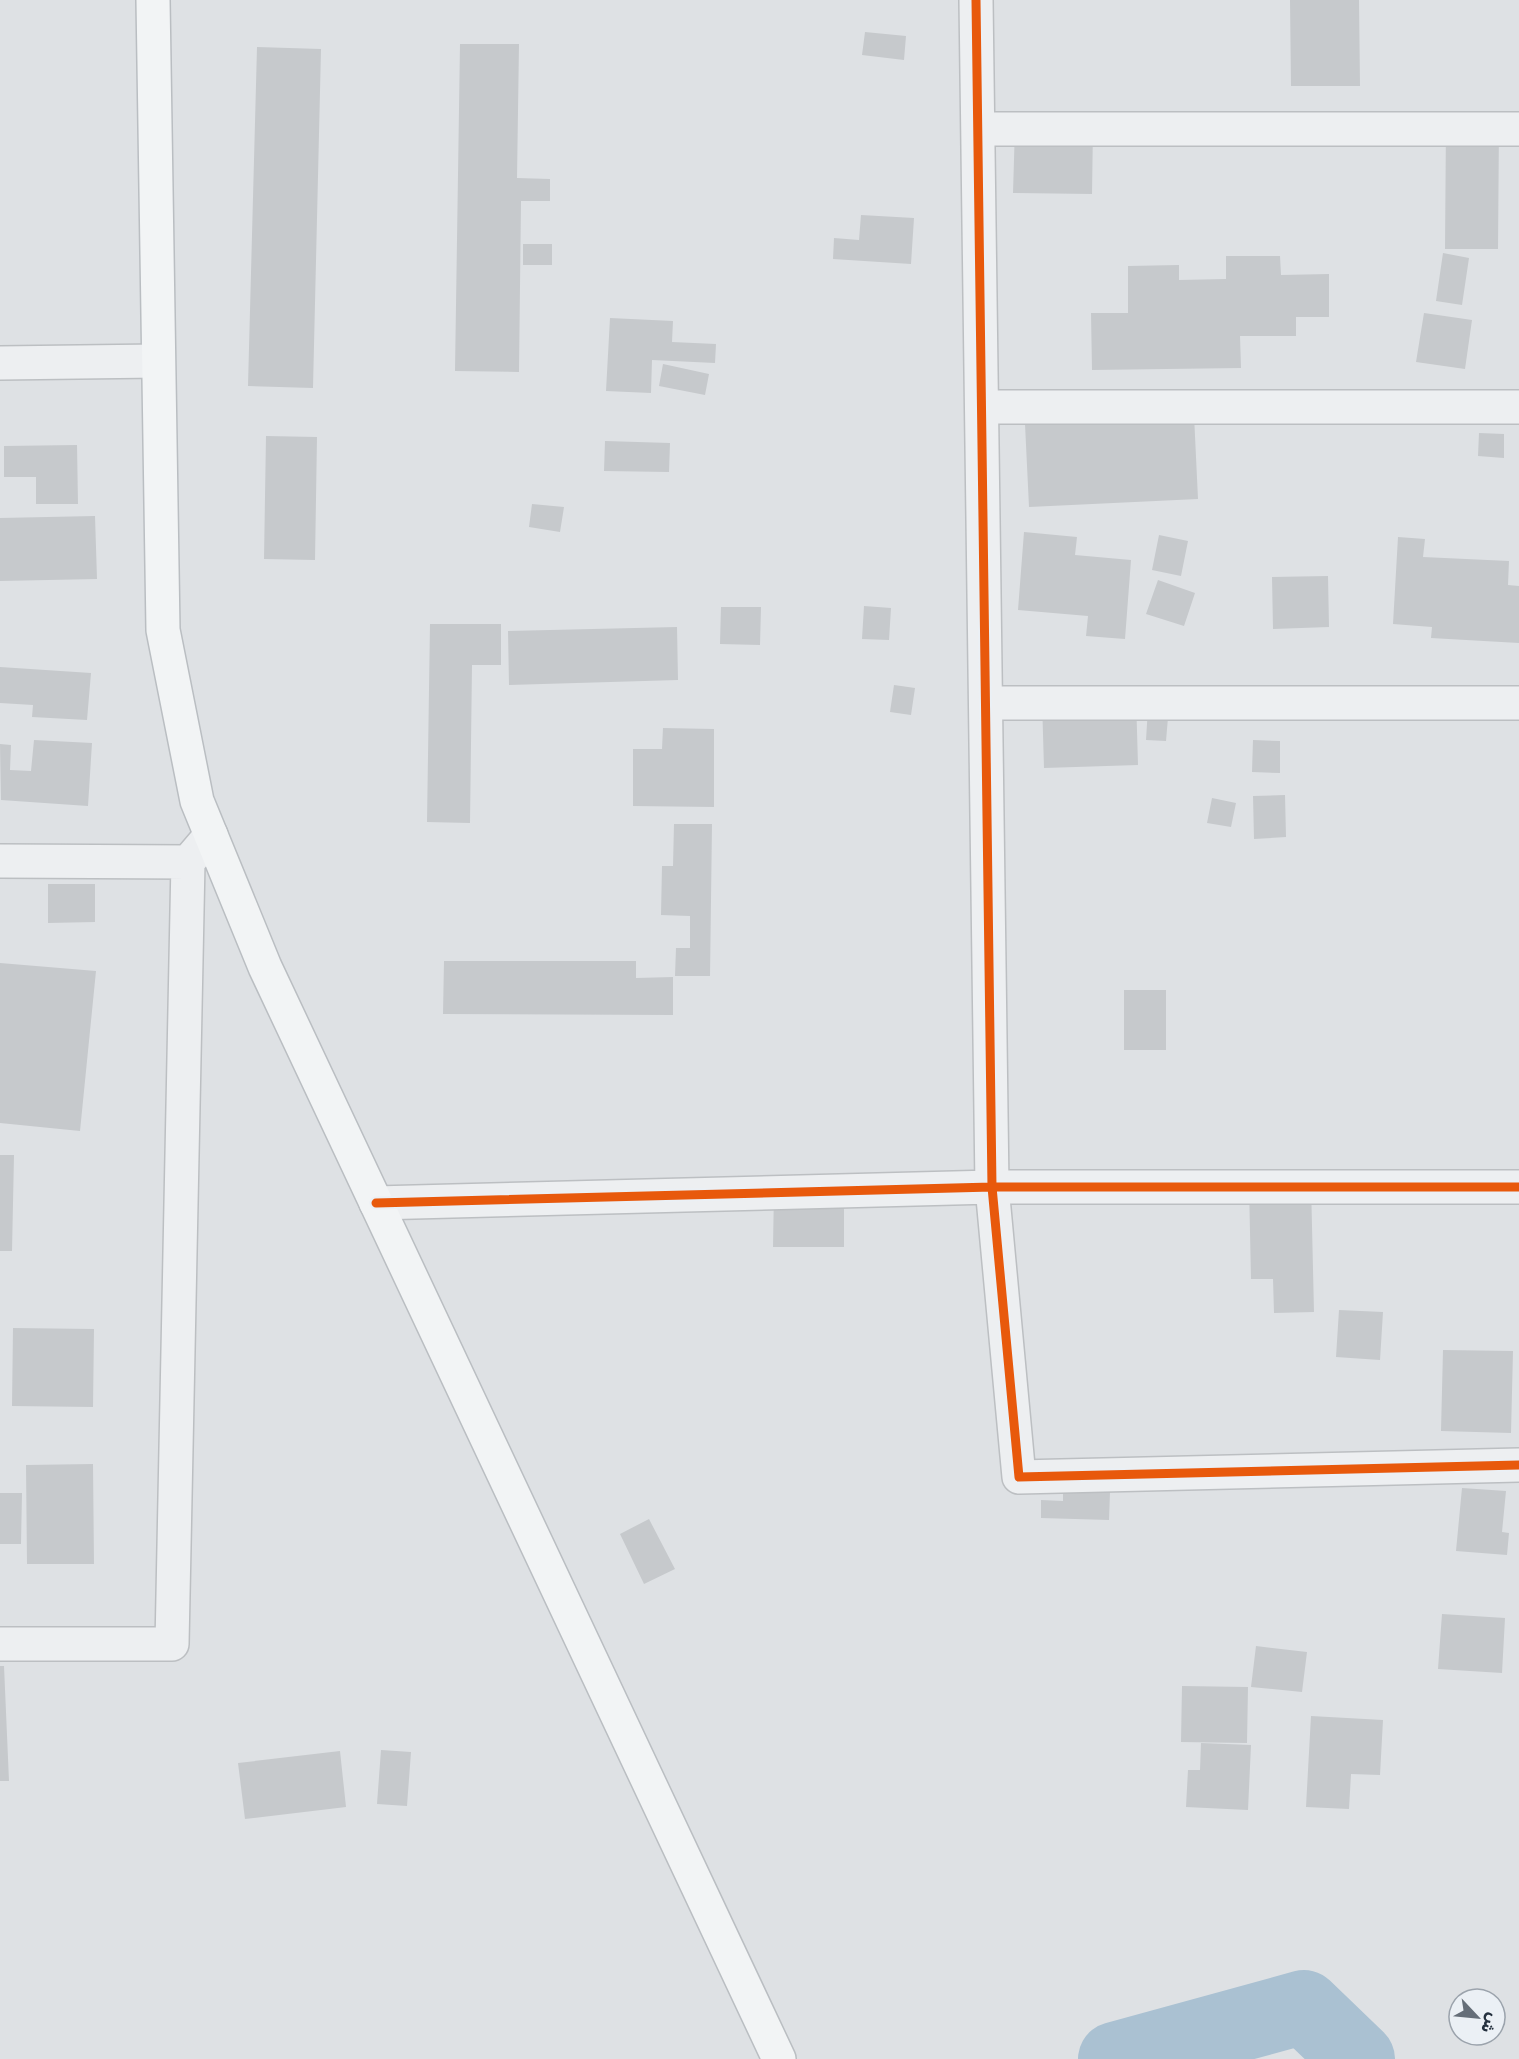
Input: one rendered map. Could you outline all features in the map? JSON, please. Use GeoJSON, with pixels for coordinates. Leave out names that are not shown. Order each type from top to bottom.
{"type":"FeatureCollection","features":[{"type":"Feature","properties":{"kind":"main road"},"geometry":{"type":"LineString","coordinates":[[153,0],[163,630],[197,801],[265,967],[778,2059]]}},
{"type":"Feature","properties":{"kind":"street"},"geometry":{"type":"LineString","coordinates":[[976,0],[992,1187],[1019,1477],[1519,1464]]}},
{"type":"Feature","properties":{"kind":"street"},"geometry":{"type":"LineString","coordinates":[[978,129],[1519,129]]}},
{"type":"Feature","properties":{"kind":"street"},"geometry":{"type":"LineString","coordinates":[[0,363],[159,361]]}},
{"type":"Feature","properties":{"kind":"street"},"geometry":{"type":"LineString","coordinates":[[981,407],[1519,408]]}},
{"type":"Feature","properties":{"kind":"street"},"geometry":{"type":"LineString","coordinates":[[986,703],[1519,703]]}},
{"type":"Feature","properties":{"kind":"street"},"geometry":{"type":"LineString","coordinates":[[0,1644],[172,1644],[188,862],[211,835]]}},
{"type":"Feature","properties":{"kind":"street"},"geometry":{"type":"LineString","coordinates":[[0,861],[188,862]]}},
{"type":"Feature","properties":{"kind":"street"},"geometry":{"type":"LineString","coordinates":[[376,1203],[992,1187],[1519,1187]]}},
{"type":"Feature","properties":{"kind":"building"},"geometry":{"type":"Polygon","coordinates":[[[1290,0],[1359,0],[1360,86],[1291,86],[1290,0]]]}},
{"type":"Feature","properties":{"kind":"building"},"geometry":{"type":"Polygon","coordinates":[[[865,32],[906,36],[904,60],[862,55],[865,32]]]}},
{"type":"Feature","properties":{"kind":"building"},"geometry":{"type":"Polygon","coordinates":[[[460,44],[519,44],[517,178],[550,179],[550,201],[521,201],[519,372],[455,371],[460,44]]]}},
{"type":"Feature","properties":{"kind":"building"},"geometry":{"type":"Polygon","coordinates":[[[257,47],[321,49],[313,388],[248,386],[257,47]]]}},
{"type":"Feature","properties":{"kind":"building"},"geometry":{"type":"Polygon","coordinates":[[[1446,123],[1499,123],[1498,249],[1445,249],[1446,123]]]}},
{"type":"Feature","properties":{"kind":"building"},"geometry":{"type":"Polygon","coordinates":[[[1015,126],[1093,127],[1092,194],[1013,193],[1015,126]]]}},
{"type":"Feature","properties":{"kind":"building"},"geometry":{"type":"Polygon","coordinates":[[[861,215],[914,218],[911,264],[833,259],[834,238],[859,240],[861,215]]]}},
{"type":"Feature","properties":{"kind":"building"},"geometry":{"type":"Polygon","coordinates":[[[523,244],[552,244],[552,265],[523,265],[523,244]]]}},
{"type":"Feature","properties":{"kind":"building"},"geometry":{"type":"Polygon","coordinates":[[[1443,253],[1469,258],[1462,305],[1436,301],[1443,253]]]}},
{"type":"Feature","properties":{"kind":"building"},"geometry":{"type":"Polygon","coordinates":[[[1226,256],[1280,256],[1281,275],[1329,274],[1329,317],[1296,317],[1296,336],[1240,336],[1241,368],[1092,370],[1091,313],[1128,313],[1128,266],[1179,265],[1179,280],[1226,279],[1226,256]]]}},
{"type":"Feature","properties":{"kind":"building"},"geometry":{"type":"Polygon","coordinates":[[[1424,313],[1472,320],[1465,369],[1416,362],[1424,313]]]}},
{"type":"Feature","properties":{"kind":"building"},"geometry":{"type":"Polygon","coordinates":[[[610,318],[673,321],[672,342],[716,344],[715,363],[652,360],[651,393],[606,391],[610,318]]]}},
{"type":"Feature","properties":{"kind":"building"},"geometry":{"type":"Polygon","coordinates":[[[663,364],[709,374],[705,395],[659,386],[663,364]]]}},
{"type":"Feature","properties":{"kind":"building"},"geometry":{"type":"Polygon","coordinates":[[[1194,415],[1198,499],[1029,507],[1025,424],[1194,415]]]}},
{"type":"Feature","properties":{"kind":"building"},"geometry":{"type":"Polygon","coordinates":[[[1479,433],[1504,434],[1504,458],[1478,456],[1479,433]]]}},
{"type":"Feature","properties":{"kind":"building"},"geometry":{"type":"Polygon","coordinates":[[[266,436],[317,437],[315,560],[264,559],[266,436]]]}},
{"type":"Feature","properties":{"kind":"building"},"geometry":{"type":"Polygon","coordinates":[[[605,441],[670,443],[669,472],[604,471],[605,441]]]}},
{"type":"Feature","properties":{"kind":"building"},"geometry":{"type":"Polygon","coordinates":[[[77,445],[78,504],[36,504],[36,477],[4,477],[4,446],[77,445]]]}},
{"type":"Feature","properties":{"kind":"building"},"geometry":{"type":"Polygon","coordinates":[[[532,504],[564,507],[560,532],[529,527],[532,504]]]}},
{"type":"Feature","properties":{"kind":"building"},"geometry":{"type":"Polygon","coordinates":[[[95,516],[97,579],[0,581],[0,518],[95,516]]]}},
{"type":"Feature","properties":{"kind":"building"},"geometry":{"type":"Polygon","coordinates":[[[1024,532],[1077,537],[1075,555],[1131,560],[1125,639],[1086,636],[1088,616],[1018,610],[1024,532]]]}},
{"type":"Feature","properties":{"kind":"building"},"geometry":{"type":"Polygon","coordinates":[[[1159,535],[1188,541],[1181,576],[1152,570],[1159,535]]]}},
{"type":"Feature","properties":{"kind":"building"},"geometry":{"type":"Polygon","coordinates":[[[1398,537],[1425,539],[1423,557],[1509,561],[1508,585],[1519,586],[1519,643],[1431,638],[1432,627],[1393,624],[1398,537]]]}},
{"type":"Feature","properties":{"kind":"building"},"geometry":{"type":"Polygon","coordinates":[[[1328,576],[1329,627],[1273,629],[1272,577],[1328,576]]]}},
{"type":"Feature","properties":{"kind":"building"},"geometry":{"type":"Polygon","coordinates":[[[1158,580],[1195,593],[1184,626],[1146,614],[1158,580]]]}},
{"type":"Feature","properties":{"kind":"building"},"geometry":{"type":"Polygon","coordinates":[[[864,606],[891,608],[889,640],[862,639],[864,606]]]}},
{"type":"Feature","properties":{"kind":"building"},"geometry":{"type":"Polygon","coordinates":[[[721,607],[761,607],[760,645],[720,644],[721,607]]]}},
{"type":"Feature","properties":{"kind":"building"},"geometry":{"type":"Polygon","coordinates":[[[430,624],[501,624],[501,665],[472,665],[470,823],[427,822],[430,624]]]}},
{"type":"Feature","properties":{"kind":"building"},"geometry":{"type":"Polygon","coordinates":[[[677,627],[678,680],[509,685],[508,631],[677,627]]]}},
{"type":"Feature","properties":{"kind":"building"},"geometry":{"type":"Polygon","coordinates":[[[0,667],[91,673],[87,720],[32,717],[33,705],[0,703],[0,667]]]}},
{"type":"Feature","properties":{"kind":"building"},"geometry":{"type":"Polygon","coordinates":[[[894,685],[915,688],[911,715],[890,712],[894,685]]]}},
{"type":"Feature","properties":{"kind":"building"},"geometry":{"type":"Polygon","coordinates":[[[1149,692],[1170,694],[1166,741],[1146,740],[1149,692]]]}},
{"type":"Feature","properties":{"kind":"building"},"geometry":{"type":"Polygon","coordinates":[[[1136,697],[1138,765],[1044,768],[1042,700],[1136,697]]]}},
{"type":"Feature","properties":{"kind":"building"},"geometry":{"type":"Polygon","coordinates":[[[663,728],[714,729],[714,807],[633,806],[633,749],[662,749],[663,728]]]}},
{"type":"Feature","properties":{"kind":"building"},"geometry":{"type":"Polygon","coordinates":[[[34,740],[92,743],[88,806],[1,800],[0,744],[11,745],[10,770],[31,771],[34,740]]]}},
{"type":"Feature","properties":{"kind":"building"},"geometry":{"type":"Polygon","coordinates":[[[1253,740],[1280,741],[1280,773],[1252,772],[1253,740]]]}},
{"type":"Feature","properties":{"kind":"building"},"geometry":{"type":"Polygon","coordinates":[[[1285,795],[1286,837],[1254,839],[1253,796],[1285,795]]]}},
{"type":"Feature","properties":{"kind":"building"},"geometry":{"type":"Polygon","coordinates":[[[1212,798],[1236,803],[1231,827],[1207,823],[1212,798]]]}},
{"type":"Feature","properties":{"kind":"building"},"geometry":{"type":"Polygon","coordinates":[[[674,824],[712,824],[710,976],[675,976],[676,948],[690,948],[690,916],[661,915],[662,866],[673,866],[674,824]]]}},
{"type":"Feature","properties":{"kind":"building"},"geometry":{"type":"Polygon","coordinates":[[[48,884],[95,884],[95,922],[48,923],[48,884]]]}},
{"type":"Feature","properties":{"kind":"building"},"geometry":{"type":"Polygon","coordinates":[[[444,961],[636,961],[636,978],[673,977],[673,1015],[443,1014],[444,961]]]}},
{"type":"Feature","properties":{"kind":"building"},"geometry":{"type":"Polygon","coordinates":[[[0,963],[96,971],[80,1131],[0,1123],[0,963]]]}},
{"type":"Feature","properties":{"kind":"building"},"geometry":{"type":"Polygon","coordinates":[[[1124,990],[1166,990],[1166,1050],[1124,1050],[1124,990]]]}},
{"type":"Feature","properties":{"kind":"building"},"geometry":{"type":"Polygon","coordinates":[[[0,1155],[14,1155],[12,1251],[0,1251],[0,1155]]]}},
{"type":"Feature","properties":{"kind":"building"},"geometry":{"type":"Polygon","coordinates":[[[1311,1183],[1314,1312],[1274,1313],[1273,1279],[1251,1279],[1249,1185],[1311,1183]]]}},
{"type":"Feature","properties":{"kind":"building"},"geometry":{"type":"Polygon","coordinates":[[[774,1190],[844,1190],[844,1247],[773,1247],[774,1190]]]}},
{"type":"Feature","properties":{"kind":"building"},"geometry":{"type":"Polygon","coordinates":[[[1339,1310],[1383,1312],[1380,1360],[1336,1357],[1339,1310]]]}},
{"type":"Feature","properties":{"kind":"building"},"geometry":{"type":"Polygon","coordinates":[[[13,1328],[94,1329],[93,1407],[12,1406],[13,1328]]]}},
{"type":"Feature","properties":{"kind":"building"},"geometry":{"type":"Polygon","coordinates":[[[1443,1350],[1513,1351],[1511,1433],[1441,1431],[1443,1350]]]}},
{"type":"Feature","properties":{"kind":"building"},"geometry":{"type":"Polygon","coordinates":[[[93,1464],[94,1564],[27,1564],[26,1465],[93,1464]]]}},
{"type":"Feature","properties":{"kind":"building"},"geometry":{"type":"Polygon","coordinates":[[[1462,1488],[1506,1491],[1502,1532],[1509,1533],[1507,1555],[1456,1551],[1462,1488]]]}},
{"type":"Feature","properties":{"kind":"building"},"geometry":{"type":"Polygon","coordinates":[[[1063,1490],[1110,1492],[1109,1520],[1041,1518],[1041,1500],[1063,1501],[1063,1490]]]}},
{"type":"Feature","properties":{"kind":"building"},"geometry":{"type":"Polygon","coordinates":[[[0,1493],[22,1493],[21,1544],[0,1544],[0,1493]]]}},
{"type":"Feature","properties":{"kind":"building"},"geometry":{"type":"Polygon","coordinates":[[[649,1519],[675,1569],[644,1584],[620,1534],[649,1519]]]}},
{"type":"Feature","properties":{"kind":"building"},"geometry":{"type":"Polygon","coordinates":[[[1442,1614],[1505,1618],[1502,1673],[1438,1669],[1442,1614]]]}},
{"type":"Feature","properties":{"kind":"building"},"geometry":{"type":"Polygon","coordinates":[[[1256,1646],[1307,1652],[1302,1692],[1251,1687],[1256,1646]]]}},
{"type":"Feature","properties":{"kind":"building"},"geometry":{"type":"Polygon","coordinates":[[[0,1666],[4,1666],[9,1781],[0,1781],[0,1666]]]}},
{"type":"Feature","properties":{"kind":"building"},"geometry":{"type":"Polygon","coordinates":[[[1182,1686],[1248,1687],[1247,1743],[1181,1742],[1182,1686]]]}},
{"type":"Feature","properties":{"kind":"building"},"geometry":{"type":"Polygon","coordinates":[[[1311,1716],[1383,1720],[1380,1775],[1351,1774],[1349,1809],[1306,1807],[1311,1716]]]}},
{"type":"Feature","properties":{"kind":"building"},"geometry":{"type":"Polygon","coordinates":[[[1201,1743],[1251,1745],[1248,1810],[1186,1807],[1188,1770],[1200,1770],[1201,1743]]]}},
{"type":"Feature","properties":{"kind":"building"},"geometry":{"type":"Polygon","coordinates":[[[381,1750],[411,1752],[407,1806],[377,1804],[381,1750]]]}},
{"type":"Feature","properties":{"kind":"building"},"geometry":{"type":"Polygon","coordinates":[[[340,1751],[346,1807],[245,1819],[238,1763],[340,1751]]]}},
{"type":"Feature","properties":{"kind":"waterway"},"geometry":{"type":"LineString","coordinates":[[1115,2059],[1304,2007],[1358,2059]]}},
{"type":"Feature","properties":{"kind":"cycle path"},"geometry":{"type":"LineString","coordinates":[[376,1203],[992,1187],[976,0]]}},
{"type":"Feature","properties":{"kind":"cycle path"},"geometry":{"type":"LineString","coordinates":[[1519,1187],[992,1187],[1019,1477],[1519,1465]]}}]}
